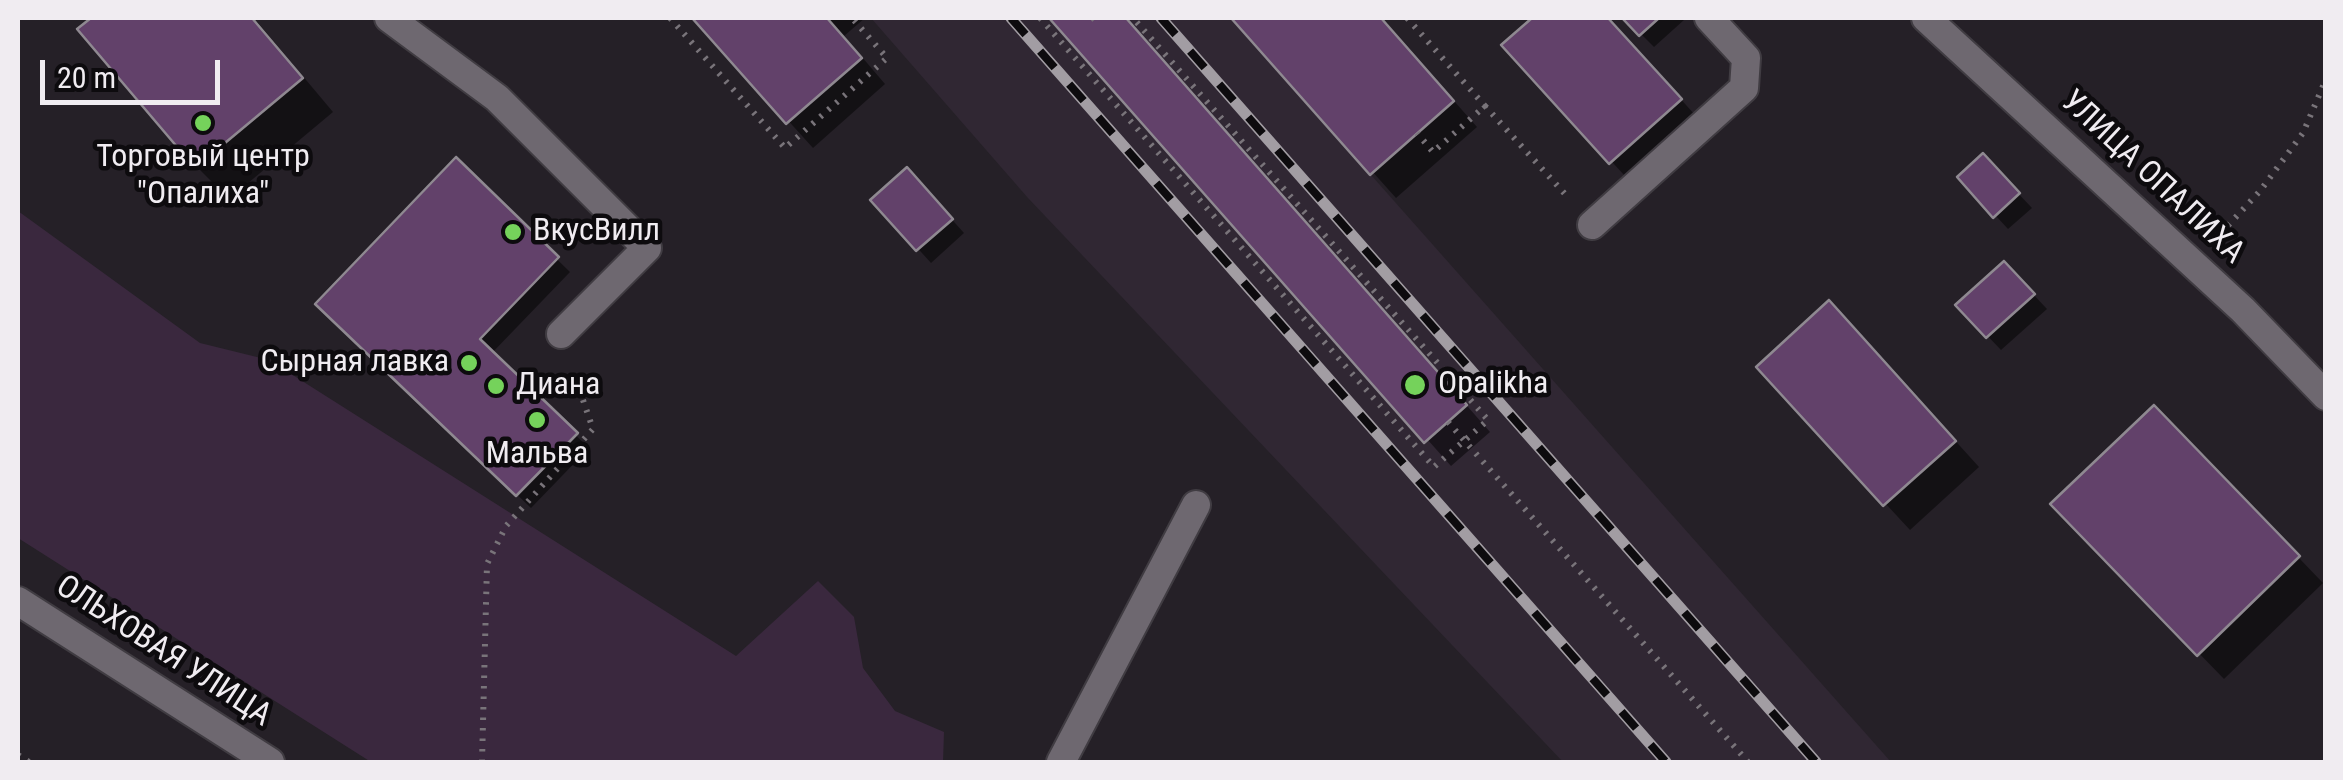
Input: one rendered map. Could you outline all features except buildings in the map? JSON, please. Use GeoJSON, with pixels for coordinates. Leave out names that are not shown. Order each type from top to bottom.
{"type":"FeatureCollection","features":[{"type":"Feature","properties":{"kind":"street"},"geometry":{"type":"LineString","coordinates":[[389,18],[497,98],[648,248],[561,334]]}},
{"type":"Feature","properties":{"kind":"street"},"geometry":{"type":"LineString","coordinates":[[1592,225],[1744,88],[1746,58],[1709,18]]}},
{"type":"Feature","properties":{"kind":"street","name":"УЛИЦА ОПАЛИХА"},"geometry":{"type":"LineString","coordinates":[[1926,18],[2243,310],[2326,396]]}},
{"type":"Feature","properties":{"kind":"street"},"geometry":{"type":"LineString","coordinates":[[1061,762],[1196,505]]}},
{"type":"Feature","properties":{"kind":"street","name":"ОЛЬХОВАЯ УЛИЦА"},"geometry":{"type":"LineString","coordinates":[[18,601],[270,762]]}},
{"type":"Feature","properties":{"kind":"path"},"geometry":{"type":"LineString","coordinates":[[670,18],[785,148],[887,58],[852,18]]}},
{"type":"Feature","properties":{"kind":"path"},"geometry":{"type":"LineString","coordinates":[[1040,18],[1434,467],[1488,420],[1134,18]]}},
{"type":"Feature","properties":{"kind":"path"},"geometry":{"type":"LineString","coordinates":[[1407,18],[1592,225]]}},
{"type":"Feature","properties":{"kind":"path"},"geometry":{"type":"LineString","coordinates":[[2220,234],[2260,191],[2303,132],[2326,79]]}},
{"type":"Feature","properties":{"kind":"path"},"geometry":{"type":"LineString","coordinates":[[1417,133],[1432,152],[1485,106]]}},
{"type":"Feature","properties":{"kind":"path"},"geometry":{"type":"LineString","coordinates":[[482,762],[487,564],[506,526],[592,428],[561,334]]}},
{"type":"Feature","properties":{"kind":"path"},"geometry":{"type":"LineString","coordinates":[[1448,422],[1748,762]]}},
{"type":"Feature","properties":{"kind":"path"},"geometry":{"type":"LineString","coordinates":[[18,755],[29,762]]}},
{"type":"Feature","properties":{"kind":"shaded area"},"geometry":{"type":"Polygon","coordinates":[[[871,18],[1232,18],[1891,762],[1563,762],[1028,198],[871,18]]]}},
{"type":"Feature","properties":{"kind":"shaded area"},"geometry":{"type":"Polygon","coordinates":[[[18,211],[200,343],[269,360],[736,656],[818,581],[854,617],[863,668],[895,711],[944,732],[943,762],[371,762],[18,538],[18,211]]]}},
{"type":"Feature","properties":{"kind":"railway"},"geometry":{"type":"LineString","coordinates":[[1011,18],[1666,762]]}},
{"type":"Feature","properties":{"kind":"railway"},"geometry":{"type":"LineString","coordinates":[[1161,18],[1816,762]]}},
{"type":"Feature","properties":{"kind":"place","name":"Торговый центр \"Опалиха\""},"geometry":{"type":"Point","coordinates":[203,123]}},
{"type":"Feature","properties":{"kind":"place","name":"ВкусВилл"},"geometry":{"type":"Point","coordinates":[513,232]}},
{"type":"Feature","properties":{"kind":"place","name":"Сырная лавка"},"geometry":{"type":"Point","coordinates":[469,363]}},
{"type":"Feature","properties":{"kind":"place","name":"Opalikha"},"geometry":{"type":"Point","coordinates":[1415,385]}},
{"type":"Feature","properties":{"kind":"place","name":"Диана"},"geometry":{"type":"Point","coordinates":[496,386]}},
{"type":"Feature","properties":{"kind":"place","name":"Мальва"},"geometry":{"type":"Point","coordinates":[537,420]}}]}
